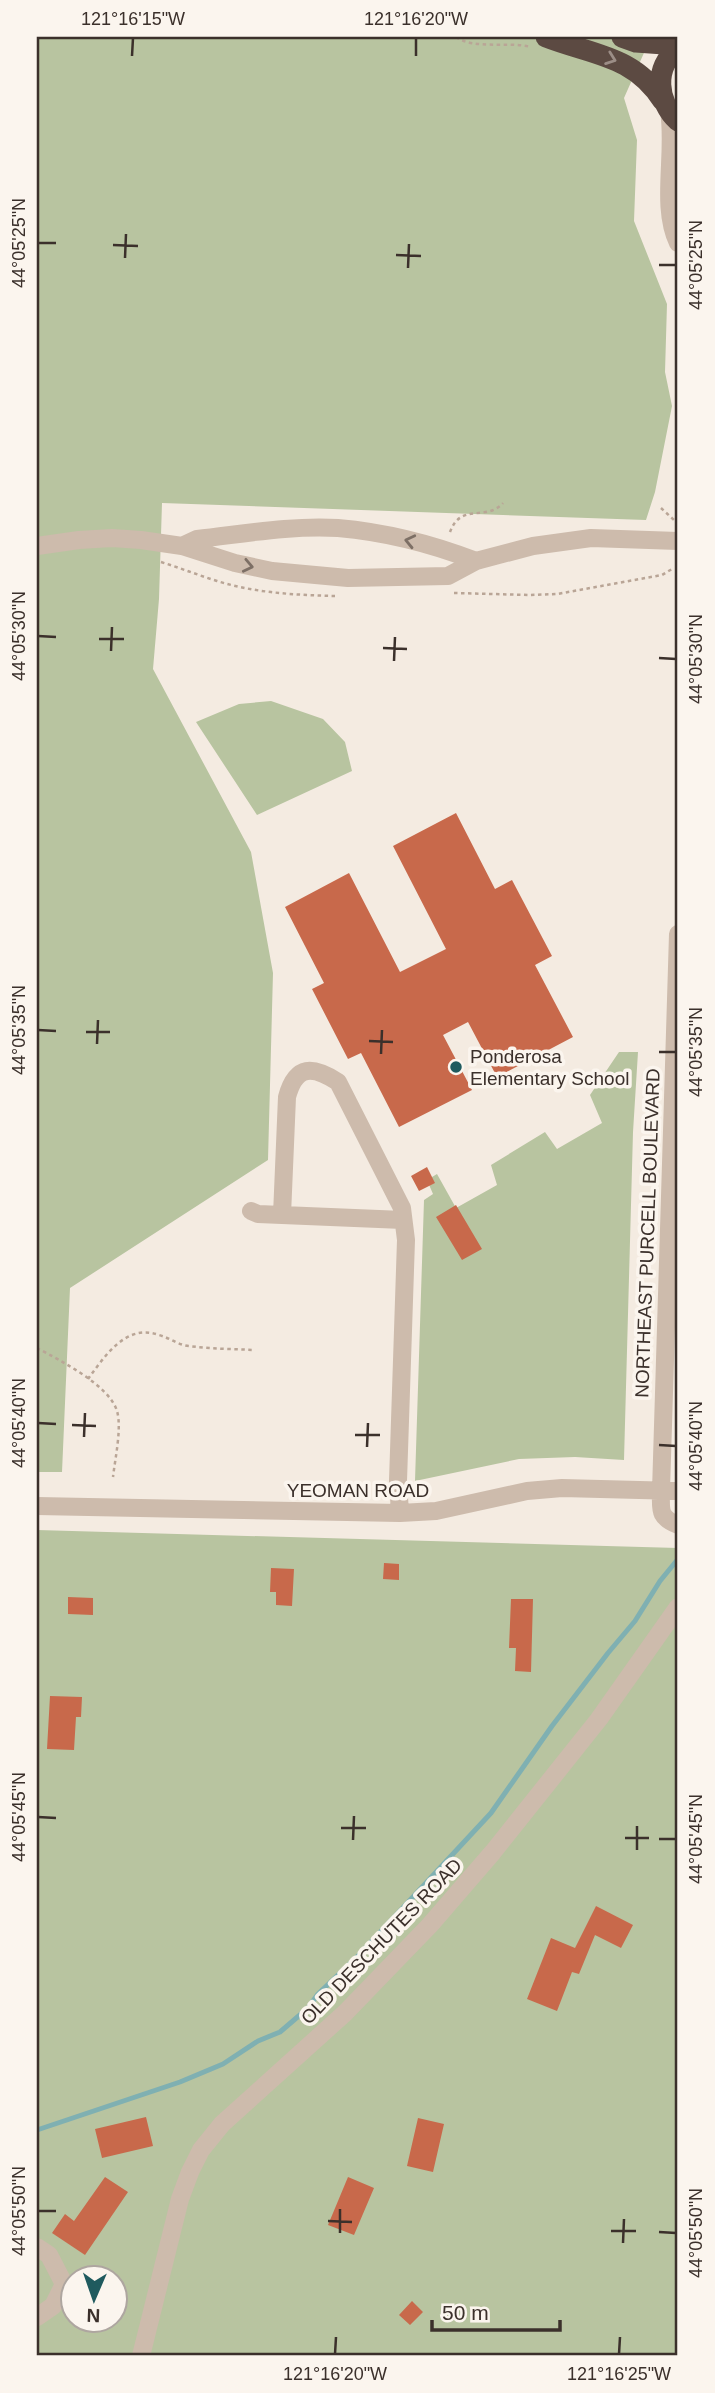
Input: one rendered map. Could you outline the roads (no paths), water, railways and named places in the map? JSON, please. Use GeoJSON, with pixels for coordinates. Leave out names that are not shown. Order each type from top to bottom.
{"type":"FeatureCollection","features":[{"type":"Feature","properties":{"kind":"highway"},"geometry":{"type":"LineString","coordinates":[[622,37],[636,42],[678,47]]}},
{"type":"Feature","properties":{"kind":"highway"},"geometry":{"type":"LineString","coordinates":[[544,44],[628,65],[653,85],[670,111]]}},
{"type":"Feature","properties":{"kind":"highway"},"geometry":{"type":"LineString","coordinates":[[670,111],[660,88],[661,75],[665,63],[678,47]]}},
{"type":"Feature","properties":{"kind":"street"},"geometry":{"type":"LineString","coordinates":[[670,111],[673,132],[669,198],[671,220],[678,243]]}},
{"type":"Feature","properties":{"kind":"street"},"geometry":{"type":"LineString","coordinates":[[182,546],[197,539],[298,528],[337,528],[413,542],[475,561]]}},
{"type":"Feature","properties":{"kind":"street"},"geometry":{"type":"LineString","coordinates":[[38,545],[112,538],[182,546],[235,563],[272,571],[337,577],[448,576],[475,561],[533,546],[591,538],[678,541]]}},
{"type":"Feature","properties":{"kind":"street","name":"NORTHEAST PURCELL BOULEVARD"},"geometry":{"type":"LineString","coordinates":[[669,1491],[678,934]]}},
{"type":"Feature","properties":{"kind":"street"},"geometry":{"type":"LineString","coordinates":[[282,1215],[287,1097],[291,1081],[303,1072],[321,1071],[338,1082],[402,1208],[406,1240],[398,1481],[400,1513]]}},
{"type":"Feature","properties":{"kind":"street"},"geometry":{"type":"LineString","coordinates":[[251,1211],[258,1214],[403,1220]]}},
{"type":"Feature","properties":{"kind":"street","name":"YEOMAN ROAD"},"geometry":{"type":"LineString","coordinates":[[37,1506],[400,1513],[436,1511],[527,1491],[562,1488],[669,1491]]}},
{"type":"Feature","properties":{"kind":"street"},"geometry":{"type":"LineString","coordinates":[[669,1491],[661,1513],[666,1520],[678,1524]]}},
{"type":"Feature","properties":{"kind":"street","name":"OLD DESCHUTES ROAD"},"geometry":{"type":"LineString","coordinates":[[141,2356],[180,2199],[201,2150],[222,2124],[345,2013],[430,1925],[493,1852],[591,1729],[678,1607]]}},
{"type":"Feature","properties":{"kind":"street"},"geometry":{"type":"LineString","coordinates":[[37,2247],[49,2255],[64,2284],[53,2306],[37,2317]]}},
{"type":"Feature","properties":{"kind":"waterway"},"geometry":{"type":"LineString","coordinates":[[37,2130],[180,2082],[223,2064],[258,2041],[280,2032],[308,2008],[318,1994],[359,1955],[491,1813],[552,1726],[635,1621],[660,1581],[678,1559]]}},
{"type":"Feature","properties":{"kind":"place","name":"Ponderosa Elementary School"},"geometry":{"type":"Point","coordinates":[456,1067]}}]}
